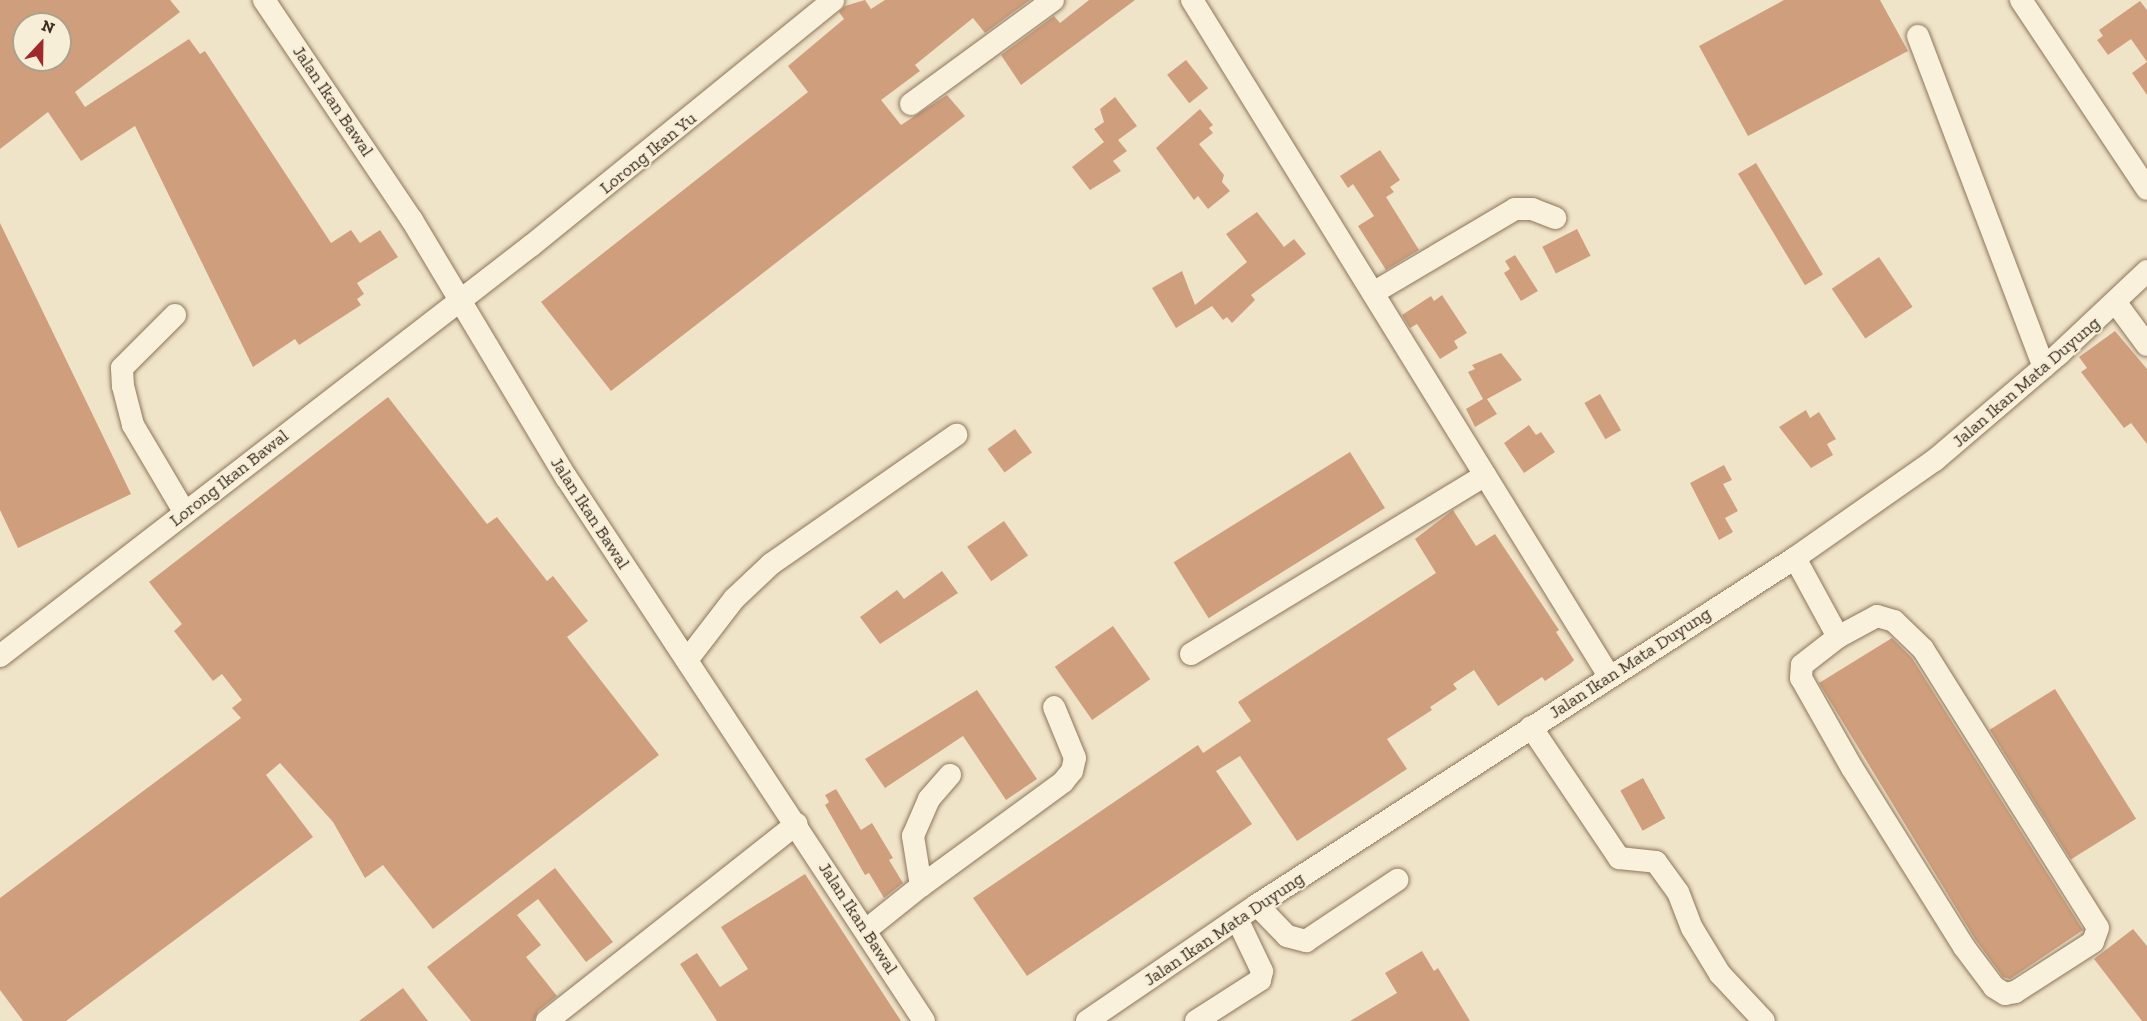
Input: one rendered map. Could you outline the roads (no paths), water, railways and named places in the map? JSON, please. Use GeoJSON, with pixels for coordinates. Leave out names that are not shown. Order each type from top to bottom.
{"type":"FeatureCollection","features":[{"type":"Feature","properties":{"kind":"street","name":"Jalan Ikan Bawal"},"geometry":{"type":"LineString","coordinates":[[264,0],[381,171],[566,477],[924,1021]]}},
{"type":"Feature","properties":{"kind":"street","name":"Lorong Ikan Yu"},"geometry":{"type":"LineString","coordinates":[[458,300],[638,162],[833,0]]}},
{"type":"Feature","properties":{"kind":"street"},"geometry":{"type":"LineString","coordinates":[[911,104],[1053,0]]}},
{"type":"Feature","properties":{"kind":"street"},"geometry":{"type":"LineString","coordinates":[[1192,0],[1609,676]]}},
{"type":"Feature","properties":{"kind":"street"},"geometry":{"type":"LineString","coordinates":[[2021,0],[2147,189]]}},
{"type":"Feature","properties":{"kind":"street"},"geometry":{"type":"LineString","coordinates":[[1918,36],[2044,367]]}},
{"type":"Feature","properties":{"kind":"street"},"geometry":{"type":"LineString","coordinates":[[1373,293],[1515,209],[1532,209],[1556,218]]}},
{"type":"Feature","properties":{"kind":"street","name":"Jalan Ikan Mata Duyung"},"geometry":{"type":"LineString","coordinates":[[1087,1021],[1239,921],[1257,905],[1795,558],[1935,460],[2116,303],[2147,271]]}},
{"type":"Feature","properties":{"kind":"street","name":"Lorong Ikan Bawal"},"geometry":{"type":"LineString","coordinates":[[0,656],[458,300]]}},
{"type":"Feature","properties":{"kind":"street"},"geometry":{"type":"LineString","coordinates":[[2116,303],[2147,345]]}},
{"type":"Feature","properties":{"kind":"street"},"geometry":{"type":"LineString","coordinates":[[175,315],[122,369],[123,386],[133,424],[185,513]]}},
{"type":"Feature","properties":{"kind":"street"},"geometry":{"type":"LineString","coordinates":[[687,660],[734,599],[771,564],[956,435]]}},
{"type":"Feature","properties":{"kind":"street"},"geometry":{"type":"LineString","coordinates":[[1191,654],[1485,475]]}},
{"type":"Feature","properties":{"kind":"street"},"geometry":{"type":"LineString","coordinates":[[1795,558],[1838,637]]}},
{"type":"Feature","properties":{"kind":"street"},"geometry":{"type":"LineString","coordinates":[[1877,616],[1894,621],[1923,649],[2098,928],[2093,942],[2015,992],[2005,994],[1994,987],[1916,872],[1801,678],[1802,665],[1838,637],[1877,616]]}},
{"type":"Feature","properties":{"kind":"street"},"geometry":{"type":"LineString","coordinates":[[866,930],[921,886],[1063,782],[1072,771],[1075,758],[1054,707]]}},
{"type":"Feature","properties":{"kind":"street"},"geometry":{"type":"LineString","coordinates":[[1531,727],[1618,858],[1656,862],[1678,892],[1692,928],[1720,974],[1764,1021]]}},
{"type":"Feature","properties":{"kind":"street"},"geometry":{"type":"LineString","coordinates":[[921,886],[913,836],[928,800],[950,775]]}},
{"type":"Feature","properties":{"kind":"street"},"geometry":{"type":"LineString","coordinates":[[547,1021],[796,824]]}},
{"type":"Feature","properties":{"kind":"street"},"geometry":{"type":"LineString","coordinates":[[1257,905],[1287,936],[1306,941],[1397,880]]}},
{"type":"Feature","properties":{"kind":"street"},"geometry":{"type":"LineString","coordinates":[[1196,1021],[1260,980],[1262,970],[1239,921]]}}]}
